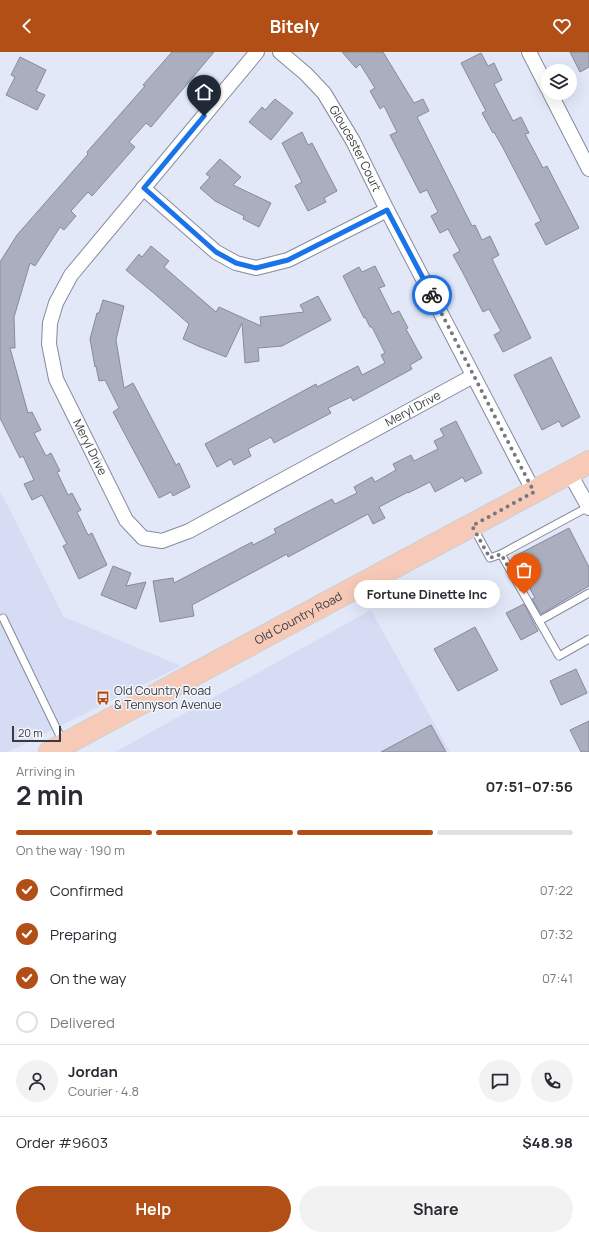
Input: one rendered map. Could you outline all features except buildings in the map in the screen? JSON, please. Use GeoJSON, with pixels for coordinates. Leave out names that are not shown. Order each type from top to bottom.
{"type":"FeatureCollection","features":[{"type":"Feature","properties":{"kind":"main road","name":"Old Country Road"},"geometry":{"type":"LineString","coordinates":[[61,750],[589,462]]}},
{"type":"Feature","properties":{"kind":"street","name":"Meryl Drive"},"geometry":{"type":"LineString","coordinates":[[258,52],[71,275],[56,303],[50,323],[49,344],[56,379],[63,396],[126,520],[143,538],[162,541],[189,531],[473,376]]}},
{"type":"Feature","properties":{"kind":"street","name":"Gloucester Court"},"geometry":{"type":"LineString","coordinates":[[280,52],[306,74],[324,93],[353,141],[387,210],[534,492]]}},
{"type":"Feature","properties":{"kind":"street"},"geometry":{"type":"LineString","coordinates":[[529,52],[541,75]]}},
{"type":"Feature","properties":{"kind":"street"},"geometry":{"type":"LineString","coordinates":[[554,100],[589,169]]}},
{"type":"Feature","properties":{"kind":"street"},"geometry":{"type":"LineString","coordinates":[[144,188],[216,252],[236,263],[256,268],[288,260],[387,210]]}},
{"type":"Feature","properties":{"kind":"street"},"geometry":{"type":"LineString","coordinates":[[569,472],[589,508]]}},
{"type":"Feature","properties":{"kind":"lane"},"geometry":{"type":"LineString","coordinates":[[472,526],[490,558],[501,554],[589,508]]}},
{"type":"Feature","properties":{"kind":"lane"},"geometry":{"type":"LineString","coordinates":[[501,554],[559,656],[589,639]]}},
{"type":"Feature","properties":{"kind":"lane"},"geometry":{"type":"LineString","coordinates":[[539,621],[589,593]]}},
{"type":"Feature","properties":{"kind":"lane"},"geometry":{"type":"LineString","coordinates":[[3,618],[61,750]]}},
{"type":"Feature","properties":{"kind":"shaded area"},"geometry":{"type":"Polygon","coordinates":[[[0,491],[64,617],[181,666],[8,752],[0,752],[0,491]]]}},
{"type":"Feature","properties":{"kind":"shaded area"},"geometry":{"type":"Polygon","coordinates":[[[371,610],[450,752],[115,752],[371,610]]]}},
{"type":"Feature","properties":{"kind":"way so far"},"geometry":{"type":"LineString","coordinates":[[432,295],[534,492],[472,526],[490,558],[501,554],[524,594]]}},
{"type":"Feature","properties":{"kind":"place","name":"Fortune Dinette Inc"},"geometry":{"type":"Point","coordinates":[524,594]}},
{"type":"Feature","properties":{"kind":"place","name":"Old Country Road & Tennyson Avenue"},"geometry":{"type":"Point","coordinates":[103,698]}},
{"type":"Feature","properties":{"kind":"route"},"geometry":{"type":"LineString","coordinates":[[204,116],[144,188],[216,252],[236,263],[256,268],[288,260],[387,210],[432,295]]}}]}
